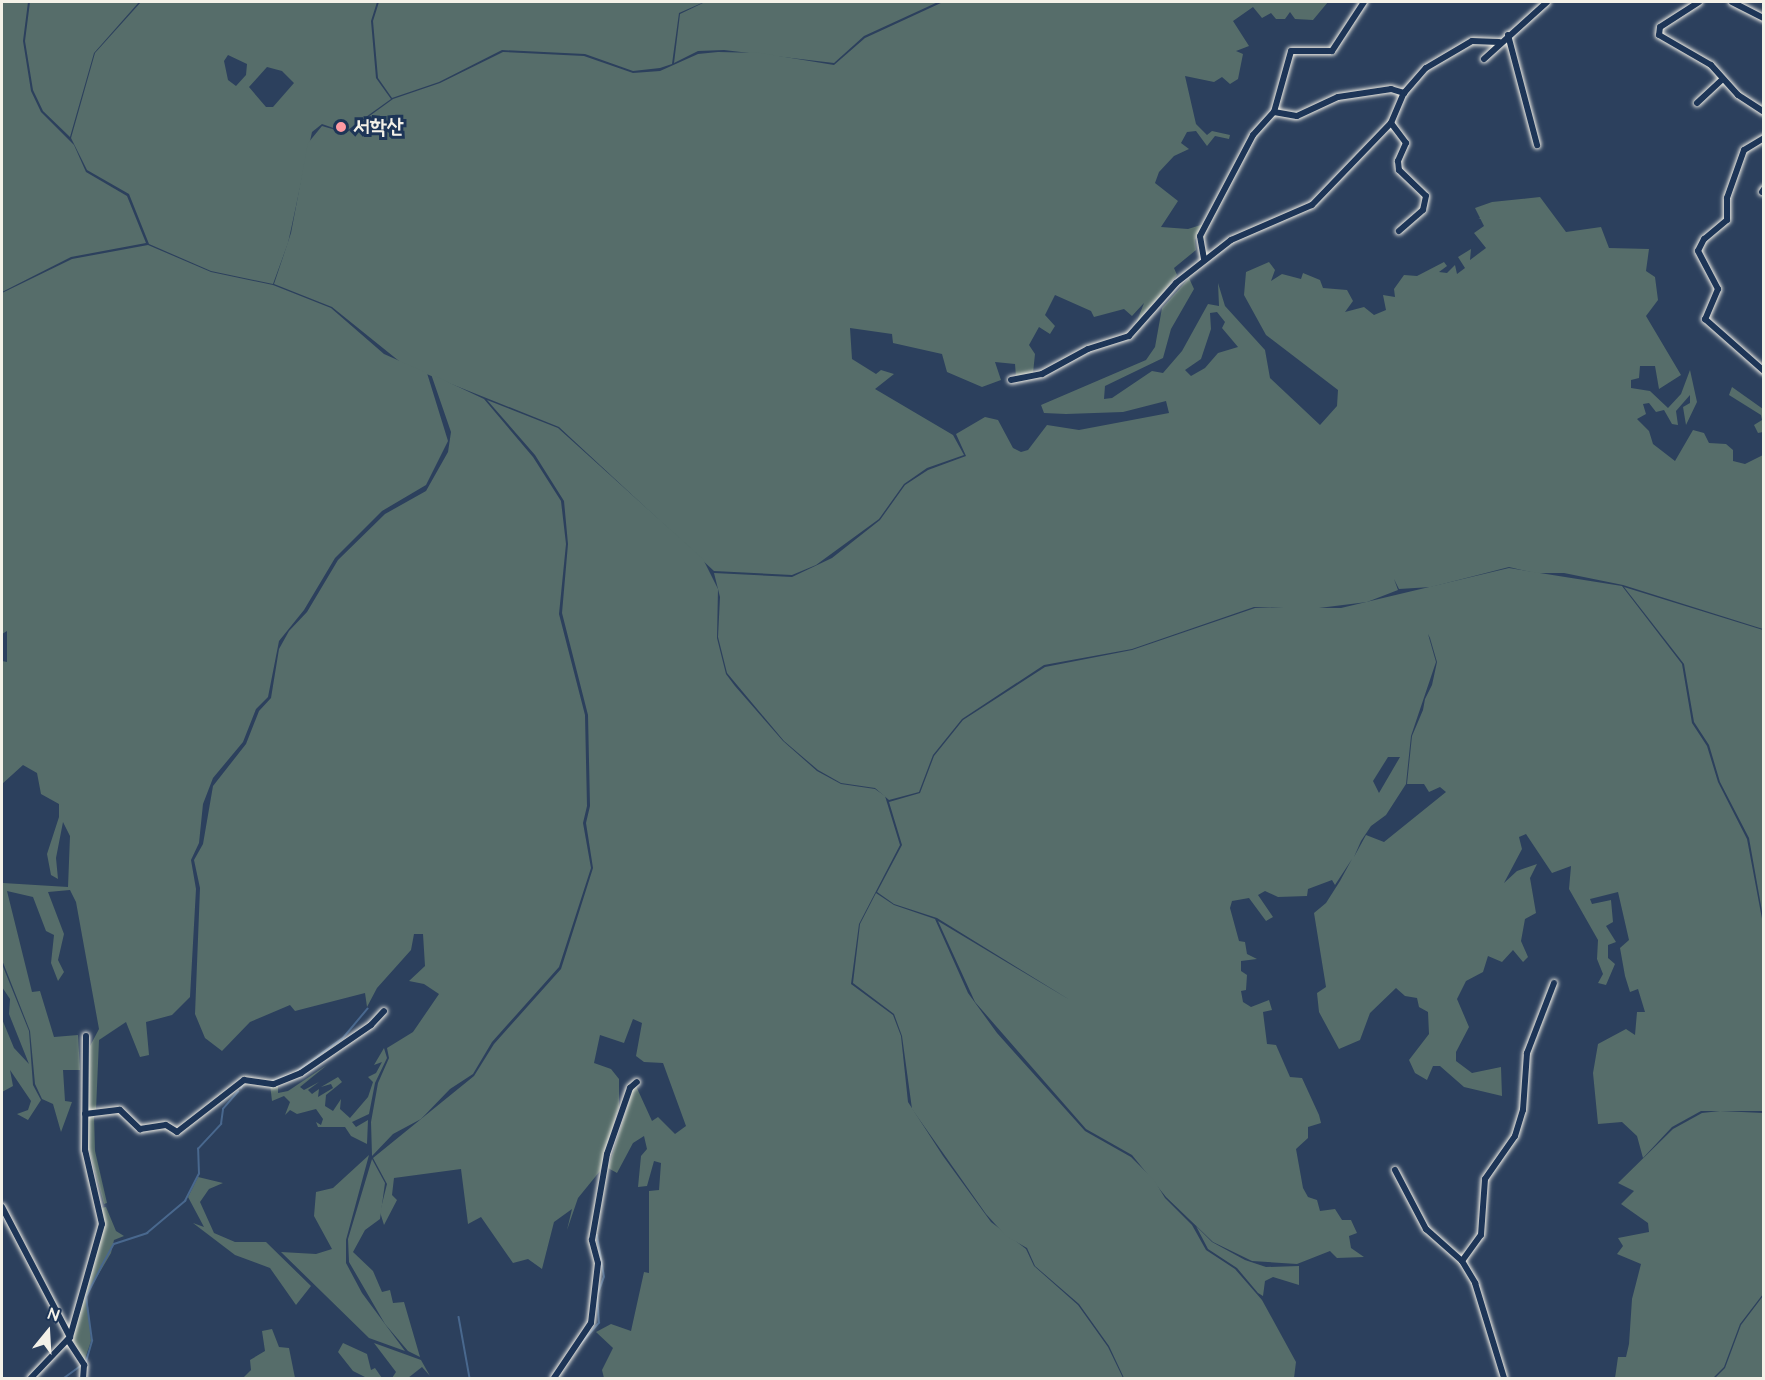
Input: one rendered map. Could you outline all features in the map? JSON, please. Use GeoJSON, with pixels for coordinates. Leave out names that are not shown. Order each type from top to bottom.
{"type":"FeatureCollection","features":[{"type":"Feature","properties":{"kind":"street"},"geometry":{"type":"LineString","coordinates":[[1204,259],[1200,236],[1253,135],[1274,112],[1291,51],[1332,51],[1364,2]]}},
{"type":"Feature","properties":{"kind":"street"},"geometry":{"type":"LineString","coordinates":[[1484,59],[1499,42],[1547,2]]}},
{"type":"Feature","properties":{"kind":"street"},"geometry":{"type":"LineString","coordinates":[[1699,2],[1657,31],[1764,112]]}},
{"type":"Feature","properties":{"kind":"street"},"geometry":{"type":"LineString","coordinates":[[1732,2],[1764,18]]}},
{"type":"Feature","properties":{"kind":"street"},"geometry":{"type":"LineString","coordinates":[[1508,35],[1537,145]]}},
{"type":"Feature","properties":{"kind":"street"},"geometry":{"type":"LineString","coordinates":[[1011,380],[1042,374],[1088,349],[1129,336],[1176,282],[1204,259],[1231,240],[1312,205],[1391,123],[1404,93],[1426,68],[1472,41],[1499,42]]}},
{"type":"Feature","properties":{"kind":"street"},"geometry":{"type":"LineString","coordinates":[[1697,103],[1723,79]]}},
{"type":"Feature","properties":{"kind":"street"},"geometry":{"type":"LineString","coordinates":[[1274,112],[1297,116],[1338,98],[1391,89],[1404,93]]}},
{"type":"Feature","properties":{"kind":"street"},"geometry":{"type":"LineString","coordinates":[[1391,123],[1407,143],[1398,161],[1399,170],[1426,196],[1423,210],[1399,231]]}},
{"type":"Feature","properties":{"kind":"street"},"geometry":{"type":"LineString","coordinates":[[1764,138],[1744,150],[1727,198],[1727,220],[1704,239],[1698,251],[1718,289],[1705,319],[1764,371]]}},
{"type":"Feature","properties":{"kind":"street"},"geometry":{"type":"LineString","coordinates":[[1462,1261],[1480,1235],[1485,1179],[1515,1137],[1523,1110],[1527,1053],[1554,982]]}},
{"type":"Feature","properties":{"kind":"street"},"geometry":{"type":"LineString","coordinates":[[85,1114],[120,1110],[140,1129],[166,1125],[177,1132],[244,1080],[274,1084],[302,1073],[371,1025],[384,1011]]}},
{"type":"Feature","properties":{"kind":"street"},"geometry":{"type":"LineString","coordinates":[[31,1378],[69,1338],[102,1224],[85,1150],[86,1036]]}},
{"type":"Feature","properties":{"kind":"street"},"geometry":{"type":"LineString","coordinates":[[554,1378],[591,1323],[598,1263],[592,1240],[607,1154],[630,1088],[637,1082]]}},
{"type":"Feature","properties":{"kind":"street"},"geometry":{"type":"LineString","coordinates":[[1395,1170],[1426,1229],[1462,1261],[1475,1283],[1504,1378]]}},
{"type":"Feature","properties":{"kind":"street"},"geometry":{"type":"LineString","coordinates":[[2,1207],[83,1362],[82,1378]]}},
{"type":"Feature","properties":{"kind":"green space"},"geometry":{"type":"Polygon","coordinates":[[[2,2],[28,2],[23,41],[31,91],[41,112],[74,145],[86,172],[127,196],[146,243],[71,257],[2,292],[2,2]]]}},
{"type":"Feature","properties":{"kind":"green space"},"geometry":{"type":"Polygon","coordinates":[[[30,2],[139,2],[94,53],[70,137],[43,111],[33,90],[25,41],[30,2]]]}},
{"type":"Feature","properties":{"kind":"green space"},"geometry":{"type":"Polygon","coordinates":[[[141,2],[377,2],[371,21],[376,78],[391,99],[345,132],[322,124],[312,132],[288,243],[273,284],[211,271],[149,244],[129,194],[87,170],[71,138],[95,53],[141,2]],[[228,55],[224,61],[228,80],[236,86],[246,75],[247,64],[228,55]],[[267,67],[249,87],[266,107],[273,107],[294,83],[282,71],[267,67]]]}},
{"type":"Feature","properties":{"kind":"green space"},"geometry":{"type":"Polygon","coordinates":[[[379,2],[704,2],[679,13],[672,64],[660,68],[633,71],[585,54],[502,50],[439,82],[392,98],[378,78],[373,21],[379,2]]]}},
{"type":"Feature","properties":{"kind":"green space"},"geometry":{"type":"Polygon","coordinates":[[[705,2],[938,2],[864,36],[834,63],[724,50],[698,51],[674,63],[680,14],[705,2]]]}},
{"type":"Feature","properties":{"kind":"green space"},"geometry":{"type":"Polygon","coordinates":[[[943,2],[1328,2],[1313,20],[1295,19],[1290,12],[1285,19],[1276,19],[1271,13],[1262,18],[1253,7],[1233,21],[1249,46],[1236,51],[1243,54],[1238,79],[1230,84],[1222,77],[1214,82],[1185,76],[1196,124],[1207,135],[1212,131],[1230,135],[1229,139],[1215,136],[1207,146],[1196,131],[1187,132],[1181,143],[1189,149],[1174,156],[1159,172],[1155,183],[1178,201],[1161,227],[1188,229],[1204,224],[1195,240],[1196,250],[1174,268],[1177,275],[1134,329],[1144,303],[1132,316],[1124,309],[1094,317],[1091,311],[1055,295],[1045,315],[1055,326],[1050,334],[1039,327],[1029,345],[1035,354],[1033,373],[1016,377],[1015,364],[995,362],[1001,380],[982,387],[947,372],[942,354],[893,343],[892,334],[850,328],[852,359],[876,374],[881,370],[894,374],[875,389],[953,435],[964,455],[927,468],[904,484],[879,519],[816,565],[792,575],[714,571],[559,427],[404,365],[332,307],[274,284],[291,233],[308,143],[322,126],[346,133],[393,99],[440,83],[503,52],[584,56],[633,73],[660,71],[698,54],[718,52],[761,53],[834,65],[865,38],[943,2]]]}},
{"type":"Feature","properties":{"kind":"green space"},"geometry":{"type":"Polygon","coordinates":[[[1540,197],[1566,232],[1601,227],[1609,248],[1649,249],[1646,271],[1655,277],[1658,300],[1646,316],[1681,375],[1659,389],[1655,366],[1640,366],[1639,378],[1631,380],[1631,388],[1650,391],[1668,408],[1681,394],[1690,370],[1697,402],[1686,425],[1683,407],[1690,403],[1690,395],[1676,411],[1678,425],[1672,424],[1664,410],[1656,412],[1649,403],[1643,404],[1646,414],[1637,419],[1649,431],[1653,444],[1675,461],[1693,430],[1704,433],[1709,443],[1726,444],[1733,450],[1733,461],[1745,464],[1763,455],[1763,629],[1623,585],[1564,573],[1535,573],[1509,567],[1431,587],[1399,589],[1394,579],[1398,590],[1367,602],[1311,609],[1254,607],[1132,649],[1044,665],[962,719],[933,755],[919,792],[889,800],[875,788],[841,783],[818,770],[784,741],[727,673],[718,637],[720,597],[714,573],[792,577],[832,558],[880,520],[905,485],[928,470],[966,456],[956,434],[985,417],[998,420],[1013,448],[1021,452],[1028,450],[1047,425],[1079,430],[1169,413],[1166,401],[1123,412],[1066,414],[1044,413],[1041,405],[1146,360],[1155,347],[1162,308],[1189,278],[1194,289],[1171,329],[1163,358],[1105,386],[1104,399],[1112,398],[1152,371],[1163,373],[1182,351],[1208,304],[1219,306],[1218,283],[1225,306],[1265,350],[1270,378],[1320,425],[1337,406],[1338,390],[1266,335],[1244,295],[1246,272],[1269,262],[1275,270],[1271,281],[1282,274],[1301,279],[1303,273],[1320,280],[1323,288],[1347,290],[1353,301],[1345,312],[1364,307],[1374,315],[1386,310],[1383,295],[1395,297],[1394,289],[1404,275],[1417,276],[1444,262],[1447,266],[1439,272],[1447,273],[1455,265],[1457,274],[1465,268],[1458,257],[1471,249],[1470,260],[1486,248],[1474,233],[1484,226],[1475,208],[1492,202],[1540,197]],[[1217,312],[1210,313],[1211,329],[1201,359],[1185,370],[1191,376],[1205,368],[1218,353],[1238,347],[1222,328],[1225,322],[1217,312]]]}},
{"type":"Feature","properties":{"kind":"green space"},"geometry":{"type":"Polygon","coordinates":[[[148,245],[211,272],[273,285],[331,308],[384,354],[427,373],[448,441],[426,485],[382,511],[335,558],[304,610],[279,641],[268,697],[256,709],[243,742],[213,778],[203,804],[199,843],[191,860],[196,889],[190,997],[172,1015],[146,1022],[149,1055],[140,1057],[126,1022],[99,1040],[96,1110],[88,1113],[90,1046],[99,1029],[76,902],[70,890],[48,892],[64,934],[58,960],[64,972],[58,981],[51,963],[54,935],[46,931],[33,897],[7,891],[32,992],[40,991],[54,1037],[78,1035],[80,1070],[63,1070],[65,1101],[72,1102],[61,1132],[53,1104],[42,1099],[35,1084],[30,1031],[2,960],[3,883],[68,887],[70,836],[63,822],[56,858],[58,879],[51,875],[47,854],[59,817],[59,804],[41,794],[37,773],[23,765],[2,784],[2,661],[7,662],[7,631],[2,634],[2,293],[72,259],[148,245]]]}},
{"type":"Feature","properties":{"kind":"green space"},"geometry":{"type":"Polygon","coordinates":[[[431,374],[484,399],[533,457],[561,501],[566,544],[559,614],[585,715],[587,806],[583,823],[591,868],[559,967],[492,1042],[473,1074],[450,1089],[421,1119],[393,1134],[372,1156],[371,1122],[378,1083],[389,1058],[387,1048],[413,1032],[439,994],[424,984],[409,981],[425,966],[423,934],[414,934],[411,950],[377,988],[367,1007],[365,993],[295,1011],[290,1005],[250,1022],[222,1051],[205,1038],[195,1014],[200,888],[194,860],[203,844],[213,786],[246,744],[259,711],[271,698],[279,649],[289,631],[307,612],[338,560],[385,514],[426,491],[448,452],[451,432],[431,374]]]}},
{"type":"Feature","properties":{"kind":"green space"},"geometry":{"type":"Polygon","coordinates":[[[1732,387],[1763,409],[1763,432],[1758,433],[1754,425],[1762,420],[1761,415],[1729,395],[1732,387]]]}},
{"type":"Feature","properties":{"kind":"green space"},"geometry":{"type":"Polygon","coordinates":[[[487,400],[558,428],[703,559],[718,589],[717,638],[726,674],[735,686],[783,741],[817,771],[841,784],[875,789],[885,796],[900,845],[859,924],[851,984],[893,1015],[901,1036],[908,1102],[943,1156],[991,1222],[1026,1249],[1034,1266],[1078,1305],[1108,1347],[1123,1378],[604,1378],[602,1370],[613,1348],[596,1332],[611,1324],[631,1331],[644,1272],[649,1273],[649,1191],[659,1190],[661,1163],[654,1161],[647,1186],[638,1187],[641,1156],[647,1149],[644,1136],[633,1143],[617,1173],[608,1168],[633,1089],[636,1086],[652,1121],[658,1117],[675,1134],[686,1126],[663,1063],[644,1062],[636,1056],[642,1023],[633,1019],[624,1043],[600,1035],[594,1063],[611,1069],[619,1079],[619,1107],[600,1171],[578,1198],[567,1230],[572,1209],[554,1222],[542,1269],[528,1259],[513,1263],[481,1217],[468,1224],[461,1169],[394,1178],[392,1195],[397,1200],[384,1225],[380,1212],[387,1184],[373,1158],[474,1076],[494,1044],[561,969],[593,868],[586,823],[590,806],[588,715],[562,613],[568,544],[564,501],[535,455],[487,400]]]}},
{"type":"Feature","properties":{"kind":"green space"},"geometry":{"type":"Polygon","coordinates":[[[1509,568],[1622,586],[1682,664],[1692,723],[1707,746],[1718,782],[1747,839],[1763,924],[1763,1111],[1701,1111],[1672,1127],[1643,1158],[1637,1136],[1622,1122],[1598,1124],[1593,1073],[1598,1044],[1626,1029],[1635,1035],[1637,1012],[1645,1012],[1638,989],[1630,992],[1625,976],[1620,948],[1629,940],[1618,892],[1590,899],[1592,904],[1611,900],[1613,922],[1606,926],[1616,942],[1608,945],[1608,958],[1615,964],[1606,985],[1598,983],[1603,974],[1597,959],[1598,940],[1569,889],[1571,866],[1552,873],[1526,834],[1519,837],[1522,849],[1504,883],[1517,871],[1537,864],[1530,878],[1536,913],[1525,919],[1521,941],[1528,957],[1523,962],[1513,950],[1502,962],[1488,956],[1483,972],[1466,981],[1457,999],[1469,1027],[1456,1052],[1456,1061],[1472,1073],[1501,1067],[1502,1096],[1464,1087],[1440,1066],[1433,1066],[1427,1080],[1415,1073],[1409,1060],[1429,1034],[1428,1012],[1419,1007],[1417,998],[1405,996],[1396,988],[1370,1013],[1360,1040],[1339,1049],[1319,1012],[1317,993],[1326,987],[1314,913],[1326,903],[1352,859],[1335,885],[1332,880],[1308,889],[1307,896],[1278,897],[1265,891],[1258,895],[1273,917],[1266,921],[1249,898],[1232,901],[1230,908],[1239,941],[1245,942],[1247,954],[1257,959],[1241,961],[1241,971],[1247,975],[1246,990],[1241,991],[1243,1002],[1251,1007],[1269,1000],[1272,1010],[1263,1012],[1267,1044],[1276,1045],[1290,1077],[1302,1078],[1319,1115],[1321,1123],[1308,1127],[1308,1138],[1296,1149],[1303,1188],[1308,1197],[1317,1200],[1320,1211],[1335,1209],[1342,1220],[1351,1220],[1357,1233],[1349,1236],[1351,1248],[1364,1257],[1337,1258],[1330,1251],[1297,1264],[1252,1261],[1213,1242],[1166,1197],[1132,1155],[1086,1129],[975,1002],[938,921],[1070,1000],[937,918],[894,904],[877,892],[902,845],[889,802],[920,793],[934,756],[963,720],[1045,667],[1132,650],[1255,608],[1341,608],[1509,568]],[[1428,634],[1436,662],[1411,736],[1406,784],[1386,815],[1371,826],[1361,841],[1354,857],[1366,835],[1384,842],[1446,792],[1440,787],[1429,792],[1424,784],[1407,784],[1412,736],[1432,685],[1437,662],[1428,634]],[[1388,757],[1373,781],[1379,793],[1400,757],[1388,757]]]}},
{"type":"Feature","properties":{"kind":"green space"},"geometry":{"type":"Polygon","coordinates":[[[1624,587],[1763,630],[1763,917],[1749,838],[1720,782],[1709,745],[1694,722],[1684,664],[1624,587]]]}},
{"type":"Feature","properties":{"kind":"green space"},"geometry":{"type":"Polygon","coordinates":[[[876,893],[894,905],[935,919],[968,993],[997,1033],[1085,1131],[1131,1157],[1154,1180],[1165,1198],[1192,1225],[1206,1250],[1235,1269],[1262,1300],[1296,1362],[1294,1378],[1124,1378],[1109,1346],[1079,1304],[1035,1266],[1027,1248],[1006,1236],[986,1214],[912,1109],[902,1036],[894,1014],[853,983],[860,924],[876,893]]]}},
{"type":"Feature","properties":{"kind":"green space"},"geometry":{"type":"Polygon","coordinates":[[[2,964],[29,1031],[33,1085],[41,1100],[28,1120],[17,1114],[28,1110],[31,1101],[10,1070],[13,1086],[2,1092],[2,1019],[14,1048],[29,1064],[9,1014],[10,999],[2,987],[2,964]]]}},
{"type":"Feature","properties":{"kind":"green space"},"geometry":{"type":"Polygon","coordinates":[[[384,1048],[387,1058],[375,1083],[369,1114],[352,1122],[356,1127],[368,1120],[367,1144],[351,1136],[345,1127],[318,1127],[316,1122],[321,1125],[323,1119],[316,1109],[297,1114],[290,1110],[285,1115],[290,1102],[284,1096],[272,1101],[270,1084],[278,1085],[278,1093],[288,1091],[327,1065],[300,1087],[304,1090],[319,1082],[308,1090],[312,1094],[319,1089],[318,1097],[333,1088],[331,1084],[321,1087],[338,1077],[342,1082],[326,1095],[325,1106],[333,1111],[341,1099],[340,1109],[350,1118],[368,1097],[373,1082],[368,1077],[376,1073],[382,1062],[374,1065],[384,1048]]]}},
{"type":"Feature","properties":{"kind":"green space"},"geometry":{"type":"Polygon","coordinates":[[[1720,1111],[1763,1113],[1763,1294],[1740,1324],[1724,1367],[1713,1378],[1615,1378],[1618,1357],[1626,1357],[1629,1344],[1632,1299],[1641,1264],[1617,1254],[1623,1246],[1618,1238],[1649,1232],[1648,1223],[1621,1204],[1634,1191],[1618,1183],[1673,1129],[1702,1113],[1720,1111]]]}},
{"type":"Feature","properties":{"kind":"green space"},"geometry":{"type":"Polygon","coordinates":[[[94,1116],[95,1151],[107,1203],[104,1204],[86,1139],[87,1118],[94,1116]]]}},
{"type":"Feature","properties":{"kind":"green space"},"geometry":{"type":"Polygon","coordinates":[[[369,1155],[346,1240],[346,1263],[362,1293],[405,1351],[369,1338],[281,1252],[316,1254],[332,1249],[314,1216],[316,1192],[333,1188],[369,1155]]]}},
{"type":"Feature","properties":{"kind":"green space"},"geometry":{"type":"Polygon","coordinates":[[[372,1159],[385,1183],[380,1219],[365,1230],[353,1252],[373,1271],[382,1292],[390,1290],[393,1303],[404,1302],[420,1357],[408,1351],[385,1324],[349,1262],[348,1239],[372,1159]]]}},
{"type":"Feature","properties":{"kind":"green space"},"geometry":{"type":"Polygon","coordinates":[[[198,1177],[223,1183],[209,1189],[200,1202],[214,1233],[235,1242],[266,1242],[311,1286],[296,1305],[270,1268],[235,1255],[193,1223],[204,1227],[188,1197],[198,1177]]]}},
{"type":"Feature","properties":{"kind":"green space"},"geometry":{"type":"Polygon","coordinates":[[[106,1207],[116,1231],[124,1236],[114,1240],[111,1253],[87,1294],[91,1341],[84,1362],[72,1338],[103,1226],[101,1208],[106,1207]]]}},
{"type":"Feature","properties":{"kind":"green space"},"geometry":{"type":"Polygon","coordinates":[[[1196,1226],[1212,1242],[1245,1260],[1266,1267],[1299,1266],[1299,1285],[1273,1277],[1265,1281],[1263,1296],[1237,1268],[1208,1249],[1196,1226]]]}},
{"type":"Feature","properties":{"kind":"green space"},"geometry":{"type":"Polygon","coordinates":[[[1763,1296],[1763,1378],[1715,1378],[1725,1368],[1741,1325],[1763,1296]]]}},
{"type":"Feature","properties":{"kind":"green space"},"geometry":{"type":"Polygon","coordinates":[[[272,1329],[279,1347],[289,1348],[295,1378],[243,1378],[251,1370],[250,1360],[265,1351],[262,1331],[272,1329]]]}},
{"type":"Feature","properties":{"kind":"green space"},"geometry":{"type":"Polygon","coordinates":[[[343,1343],[367,1354],[371,1370],[375,1368],[382,1378],[367,1378],[353,1371],[338,1352],[343,1343]]]}},
{"type":"Feature","properties":{"kind":"green space"},"geometry":{"type":"Polygon","coordinates":[[[374,1343],[421,1360],[430,1376],[422,1367],[408,1378],[392,1378],[396,1372],[374,1343]]]}},
{"type":"Feature","properties":{"kind":"waterway"},"geometry":{"type":"LineString","coordinates":[[296,1072],[343,1038],[367,1009]]}},
{"type":"Feature","properties":{"kind":"waterway"},"geometry":{"type":"LineString","coordinates":[[272,1081],[292,1074]]}},
{"type":"Feature","properties":{"kind":"waterway"},"geometry":{"type":"LineString","coordinates":[[241,1088],[244,1083]]}},
{"type":"Feature","properties":{"kind":"waterway"},"geometry":{"type":"LineString","coordinates":[[86,1362],[92,1341],[86,1297],[101,1267],[114,1244],[147,1233],[185,1201],[199,1174],[198,1149],[221,1124],[223,1109],[238,1092]]}},
{"type":"Feature","properties":{"kind":"waterway"},"geometry":{"type":"LineString","coordinates":[[578,1347],[599,1323],[597,1296],[604,1277],[597,1236]]}},
{"type":"Feature","properties":{"kind":"waterway"},"geometry":{"type":"LineString","coordinates":[[459,1317],[470,1378]]}},
{"type":"Feature","properties":{"kind":"waterway"},"geometry":{"type":"LineString","coordinates":[[64,1378],[82,1365]]}},
{"type":"Feature","properties":{"kind":"place","name":"서학산"},"geometry":{"type":"Point","coordinates":[341,127]}}]}
